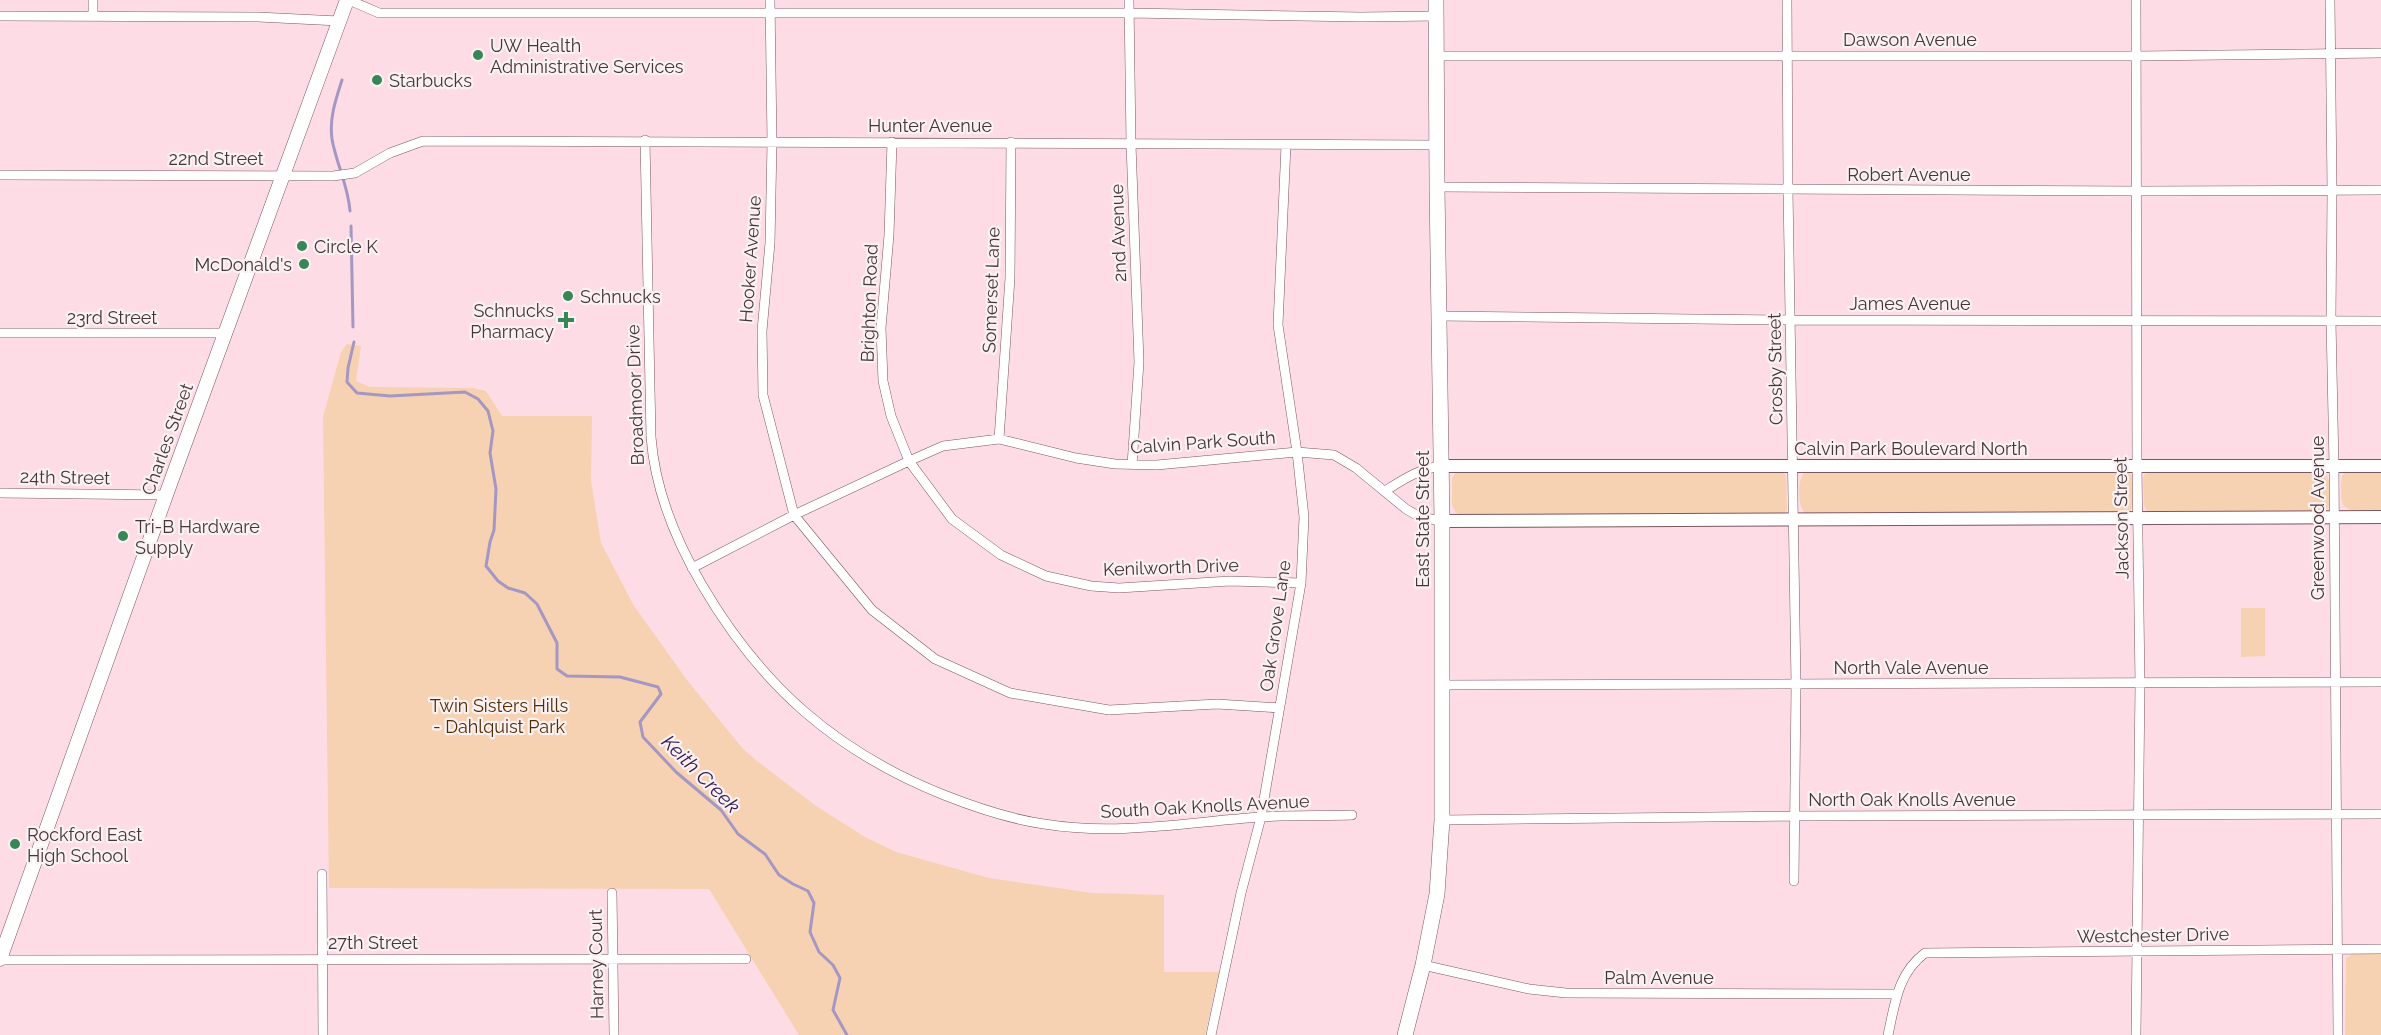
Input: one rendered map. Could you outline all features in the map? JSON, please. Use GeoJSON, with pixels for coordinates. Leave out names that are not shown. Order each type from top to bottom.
{"type":"FeatureCollection","features":[{"type":"Feature","properties":{"kind":"main road","name":"Charles Street"},"geometry":{"type":"LineString","coordinates":[[0,960],[166,495],[348,0]]}},
{"type":"Feature","properties":{"kind":"main road","name":"East State Street"},"geometry":{"type":"LineString","coordinates":[[1405,1035],[1437,894],[1442,820],[1442,466],[1438,316],[1436,0]]}},
{"type":"Feature","properties":{"kind":"street"},"geometry":{"type":"LineString","coordinates":[[93,0],[93,15]]}},
{"type":"Feature","properties":{"kind":"street"},"geometry":{"type":"LineString","coordinates":[[348,0],[379,13],[1129,13],[1437,16]]}},
{"type":"Feature","properties":{"kind":"street","name":"Hooker Avenue"},"geometry":{"type":"LineString","coordinates":[[770,0],[772,142],[770,243],[762,331],[763,395],[794,515]]}},
{"type":"Feature","properties":{"kind":"street","name":"2nd Avenue"},"geometry":{"type":"LineString","coordinates":[[1129,0],[1131,144],[1139,362],[1132,465]]}},
{"type":"Feature","properties":{"kind":"street","name":"Crosby Street"},"geometry":{"type":"LineString","coordinates":[[1787,0],[1796,684],[1794,881]]}},
{"type":"Feature","properties":{"kind":"street","name":"Jackson Street"},"geometry":{"type":"LineString","coordinates":[[2136,0],[2140,684],[2136,1035]]}},
{"type":"Feature","properties":{"kind":"street","name":"Greenwood Avenue"},"geometry":{"type":"LineString","coordinates":[[2330,0],[2338,1035]]}},
{"type":"Feature","properties":{"kind":"street"},"geometry":{"type":"LineString","coordinates":[[0,16],[258,17],[339,21]]}},
{"type":"Feature","properties":{"kind":"street","name":"Dawson Avenue"},"geometry":{"type":"LineString","coordinates":[[1438,56],[2137,56],[2381,53]]}},
{"type":"Feature","properties":{"kind":"street","name":"Hunter Avenue"},"geometry":{"type":"LineString","coordinates":[[423,141],[505,143],[645,140],[1436,145]]}},
{"type":"Feature","properties":{"kind":"street","name":"Broadmoor Drive"},"geometry":{"type":"LineString","coordinates":[[645,140],[653,467],[664,506],[693,568]]}},
{"type":"Feature","properties":{"kind":"street","name":"22nd Street"},"geometry":{"type":"LineString","coordinates":[[0,175],[333,176],[356,173],[390,153],[423,141]]}},
{"type":"Feature","properties":{"kind":"street","name":"Brighton Road"},"geometry":{"type":"LineString","coordinates":[[892,142],[889,235],[881,328],[883,371],[891,416],[909,460]]}},
{"type":"Feature","properties":{"kind":"street","name":"Somerset Lane"},"geometry":{"type":"LineString","coordinates":[[999,439],[1010,278],[1011,142]]}},
{"type":"Feature","properties":{"kind":"street","name":"Oak Grove Lane"},"geometry":{"type":"LineString","coordinates":[[1211,1035],[1241,893],[1261,817],[1301,583],[1304,517],[1278,325],[1278,283],[1287,145]]}},
{"type":"Feature","properties":{"kind":"street","name":"Robert Avenue"},"geometry":{"type":"LineString","coordinates":[[1437,187],[1788,190],[2381,190]]}},
{"type":"Feature","properties":{"kind":"street","name":"James Avenue"},"geometry":{"type":"LineString","coordinates":[[1438,316],[1791,320],[2381,321]]}},
{"type":"Feature","properties":{"kind":"street","name":"23rd Street"},"geometry":{"type":"LineString","coordinates":[[0,333],[225,333]]}},
{"type":"Feature","properties":{"kind":"street","name":"Calvin Park South"},"geometry":{"type":"LineString","coordinates":[[693,568],[794,515],[909,460],[944,446],[999,439],[1076,458],[1132,465],[1157,465],[1297,452],[1334,455],[1356,468],[1413,513],[1420,517],[1442,521]]}},
{"type":"Feature","properties":{"kind":"street","name":"Kenilworth Drive"},"geometry":{"type":"LineString","coordinates":[[909,460],[952,519],[1000,555],[1046,576],[1091,586],[1119,588],[1230,581],[1301,583]]}},
{"type":"Feature","properties":{"kind":"street"},"geometry":{"type":"LineString","coordinates":[[1385,491],[1413,473],[1425,468],[1442,466]]}},
{"type":"Feature","properties":{"kind":"street","name":"Calvin Park Boulevard North"},"geometry":{"type":"LineString","coordinates":[[1442,466],[2381,466]]}},
{"type":"Feature","properties":{"kind":"street","name":"24th Street"},"geometry":{"type":"LineString","coordinates":[[0,493],[166,495]]}},
{"type":"Feature","properties":{"kind":"street"},"geometry":{"type":"LineString","coordinates":[[794,515],[872,610],[936,659],[1010,693],[1109,710],[1217,704],[1280,708]]}},
{"type":"Feature","properties":{"kind":"street"},"geometry":{"type":"LineString","coordinates":[[1442,521],[2381,517]]}},
{"type":"Feature","properties":{"kind":"street","name":"South Oak Knolls Avenue"},"geometry":{"type":"LineString","coordinates":[[693,568],[719,614],[749,654],[789,699],[844,744],[881,767],[925,788],[988,813],[1045,824],[1107,830],[1180,826],[1261,817],[1352,815]]}},
{"type":"Feature","properties":{"kind":"street","name":"North Vale Avenue"},"geometry":{"type":"LineString","coordinates":[[1441,686],[2381,682]]}},
{"type":"Feature","properties":{"kind":"street","name":"North Oak Knolls Avenue"},"geometry":{"type":"LineString","coordinates":[[1442,820],[2381,814]]}},
{"type":"Feature","properties":{"kind":"street"},"geometry":{"type":"LineString","coordinates":[[322,874],[323,1035]]}},
{"type":"Feature","properties":{"kind":"street","name":"Harney Court"},"geometry":{"type":"LineString","coordinates":[[612,893],[614,1035]]}},
{"type":"Feature","properties":{"kind":"street","name":"Westchester Drive"},"geometry":{"type":"LineString","coordinates":[[1897,994],[1912,963],[1925,953],[2381,949]]}},
{"type":"Feature","properties":{"kind":"street","name":"27th Street"},"geometry":{"type":"LineString","coordinates":[[0,960],[746,959]]}},
{"type":"Feature","properties":{"kind":"street","name":"Palm Avenue"},"geometry":{"type":"LineString","coordinates":[[1422,965],[1529,989],[1566,993],[1897,994]]}},
{"type":"Feature","properties":{"kind":"street"},"geometry":{"type":"LineString","coordinates":[[1888,1035],[1897,994]]}},
{"type":"Feature","properties":{"kind":"green space","name":"Twin Sisters Hills - Dahlquist Park"},"geometry":{"type":"Polygon","coordinates":[[[347,344],[361,346],[356,381],[370,387],[473,388],[486,391],[502,416],[592,416],[591,480],[601,543],[634,606],[687,680],[743,749],[816,806],[865,837],[896,852],[989,878],[1092,893],[1164,895],[1164,972],[1219,972],[1205,1035],[799,1035],[709,889],[329,888],[323,417],[341,352],[347,344]]]}},
{"type":"Feature","properties":{"kind":"green space"},"geometry":{"type":"Polygon","coordinates":[[[2321,470],[2325,472],[2329,481],[2329,507],[2323,513],[2152,513],[2147,512],[2144,505],[2143,478],[2145,474],[2152,471],[2321,470]]]}},
{"type":"Feature","properties":{"kind":"green space"},"geometry":{"type":"Polygon","coordinates":[[[2381,470],[2381,511],[2360,512],[2345,506],[2341,494],[2342,475],[2346,472],[2381,470]]]}},
{"type":"Feature","properties":{"kind":"green space"},"geometry":{"type":"Polygon","coordinates":[[[1780,471],[1786,475],[1787,510],[1783,515],[1464,516],[1456,513],[1452,505],[1452,478],[1456,472],[1780,471]]]}},
{"type":"Feature","properties":{"kind":"green space"},"geometry":{"type":"Polygon","coordinates":[[[2127,471],[2133,476],[2133,507],[2128,513],[1806,514],[1801,506],[1799,487],[1805,472],[2127,471]]]}},
{"type":"Feature","properties":{"kind":"green space"},"geometry":{"type":"Polygon","coordinates":[[[2241,608],[2265,608],[2265,656],[2241,657],[2241,608]]]}},
{"type":"Feature","properties":{"kind":"green space"},"geometry":{"type":"Polygon","coordinates":[[[2353,954],[2381,954],[2381,1035],[2345,1035],[2346,958],[2353,954]]]}},
{"type":"Feature","properties":{"kind":"waterway","name":"Keith Creek"},"geometry":{"type":"LineString","coordinates":[[342,80],[331,131],[350,211]]}},
{"type":"Feature","properties":{"kind":"waterway","name":"Keith Creek"},"geometry":{"type":"LineString","coordinates":[[351,226],[353,327]]}},
{"type":"Feature","properties":{"kind":"waterway","name":"Keith Creek"},"geometry":{"type":"LineString","coordinates":[[354,342],[347,382],[357,393],[390,396],[465,392],[478,399],[488,411],[493,431],[490,453],[496,489],[494,530],[486,566],[498,581],[508,588],[525,593],[537,604],[557,643],[557,669],[567,676],[620,677],[658,687],[661,694],[640,722],[643,737],[676,772],[721,810],[738,834],[765,854],[779,875],[808,891],[814,903],[810,932],[819,952],[833,965],[840,978],[833,1010],[847,1035]]}},
{"type":"Feature","properties":{"kind":"place","name":"UW Health Administrative Services"},"geometry":{"type":"Point","coordinates":[478,55]}},
{"type":"Feature","properties":{"kind":"place","name":"Starbucks"},"geometry":{"type":"Point","coordinates":[377,80]}},
{"type":"Feature","properties":{"kind":"place","name":"Circle K"},"geometry":{"type":"Point","coordinates":[302,246]}},
{"type":"Feature","properties":{"kind":"place","name":"McDonald's"},"geometry":{"type":"Point","coordinates":[304,264]}},
{"type":"Feature","properties":{"kind":"place","name":"Schnucks"},"geometry":{"type":"Point","coordinates":[568,296]}},
{"type":"Feature","properties":{"kind":"place","name":"Schnucks Pharmacy"},"geometry":{"type":"Point","coordinates":[566,320]}},
{"type":"Feature","properties":{"kind":"place","name":"Tri-B Hardware Supply"},"geometry":{"type":"Point","coordinates":[123,536]}},
{"type":"Feature","properties":{"kind":"place","name":"Rockford East High School"},"geometry":{"type":"Point","coordinates":[15,844]}}]}
